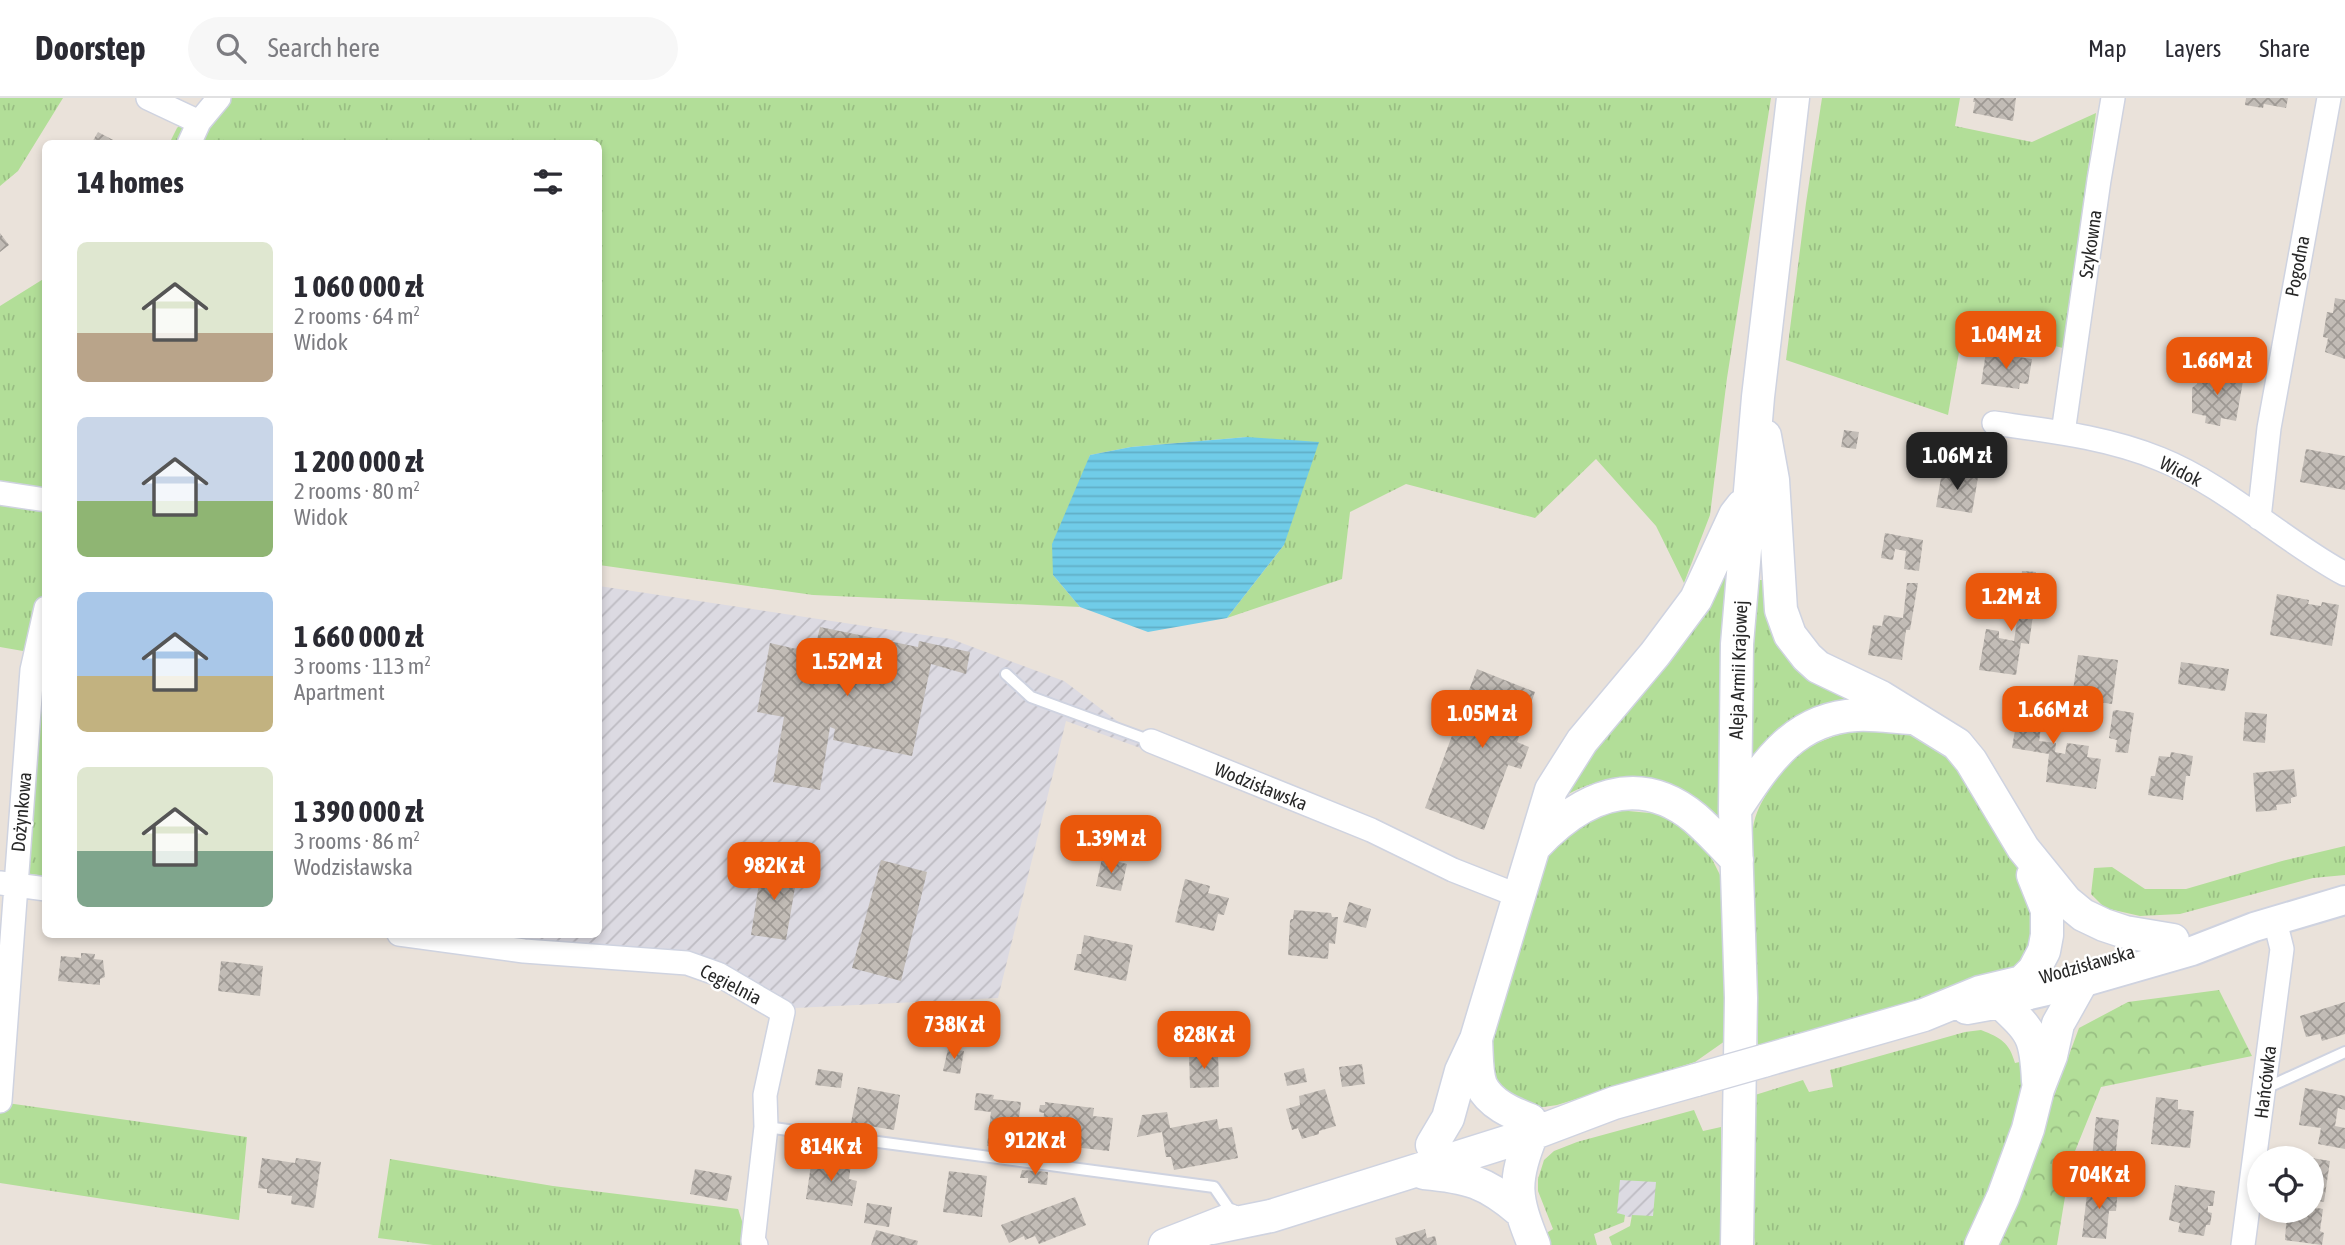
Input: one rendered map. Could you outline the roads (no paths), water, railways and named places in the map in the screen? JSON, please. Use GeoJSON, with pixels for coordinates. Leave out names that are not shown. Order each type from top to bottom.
{"type":"FeatureCollection","features":[{"type":"Feature","properties":{"kind":"main road","name":"Aleja Armii Krajowej"},"geometry":{"type":"LineString","coordinates":[[1737,1245],[1741,998],[1735,810],[1737,644],[1758,397],[1794,98]]}},
{"type":"Feature","properties":{"kind":"main road"},"geometry":{"type":"LineString","coordinates":[[1758,397],[1773,480],[1781,610],[1790,635],[1818,667],[1881,697],[1947,737],[1965,752],[2023,848],[2066,901],[2083,915],[2125,932],[2173,940]]}},
{"type":"Feature","properties":{"kind":"main road"},"geometry":{"type":"LineString","coordinates":[[1432,1145],[1448,1118],[1461,1071],[1476,1039],[1551,790],[1582,741],[1655,654],[1696,599],[1735,515],[1748,496]]}},
{"type":"Feature","properties":{"kind":"main road"},"geometry":{"type":"LineString","coordinates":[[1735,810],[1776,753],[1810,727],[1856,715],[1913,718]]}},
{"type":"Feature","properties":{"kind":"main road"},"geometry":{"type":"LineString","coordinates":[[1534,847],[1555,824],[1596,799],[1643,793],[1665,800],[1694,817],[1737,860]]}},
{"type":"Feature","properties":{"kind":"main road"},"geometry":{"type":"LineString","coordinates":[[2023,848],[2047,910],[2048,934],[2044,951],[2034,970],[2011,992],[2031,1034],[2037,1054],[2038,1089]]}},
{"type":"Feature","properties":{"kind":"main road"},"geometry":{"type":"LineString","coordinates":[[1981,1245],[2003,1197],[2019,1152],[2059,1024],[2081,983]]}},
{"type":"Feature","properties":{"kind":"main road","name":"Wodzisławska"},"geometry":{"type":"LineString","coordinates":[[1223,1223],[1271,1216],[1412,1172],[1531,1127],[2011,992]]}},
{"type":"Feature","properties":{"kind":"main road"},"geometry":{"type":"LineString","coordinates":[[1476,1039],[1480,1083],[1502,1107],[1531,1127],[1518,1172],[1520,1211],[1534,1245]]}},
{"type":"Feature","properties":{"kind":"main road","name":"Wodzisławska"},"geometry":{"type":"LineString","coordinates":[[1165,1245],[1355,1170],[1432,1145],[1531,1127]]}},
{"type":"Feature","properties":{"kind":"main road"},"geometry":{"type":"LineString","coordinates":[[1412,1172],[1472,1180],[1494,1190],[1520,1211]]}},
{"type":"Feature","properties":{"kind":"street"},"geometry":{"type":"LineString","coordinates":[[148,98],[199,121]]}},
{"type":"Feature","properties":{"kind":"street"},"geometry":{"type":"LineString","coordinates":[[191,140],[199,121],[219,98]]}},
{"type":"Feature","properties":{"kind":"street","name":"Szykowna"},"geometry":{"type":"LineString","coordinates":[[2063,433],[2113,98]]}},
{"type":"Feature","properties":{"kind":"street","name":"Pogodna"},"geometry":{"type":"LineString","coordinates":[[2259,518],[2271,415],[2329,98]]}},
{"type":"Feature","properties":{"kind":"street","name":"Widok"},"geometry":{"type":"LineString","coordinates":[[1994,423],[2103,440],[2161,460],[2203,482],[2345,574]]}},
{"type":"Feature","properties":{"kind":"street"},"geometry":{"type":"LineString","coordinates":[[0,494],[42,499]]}},
{"type":"Feature","properties":{"kind":"street","name":"Dożynkowa"},"geometry":{"type":"LineString","coordinates":[[0,1101],[8,884],[32,670],[42,626]]}},
{"type":"Feature","properties":{"kind":"street","name":"Wodzisławska"},"geometry":{"type":"LineString","coordinates":[[1151,741],[1371,830],[1453,870],[1519,896]]}},
{"type":"Feature","properties":{"kind":"street"},"geometry":{"type":"LineString","coordinates":[[8,884],[42,888]]}},
{"type":"Feature","properties":{"kind":"street","name":"Wodzisławska"},"geometry":{"type":"LineString","coordinates":[[2011,992],[2081,983],[2192,951],[2265,924],[2345,900]]}},
{"type":"Feature","properties":{"kind":"street","name":"Wodzisławska"},"geometry":{"type":"LineString","coordinates":[[2011,992],[2173,940],[2265,924]]}},
{"type":"Feature","properties":{"kind":"street","name":"Hańcówka"},"geometry":{"type":"LineString","coordinates":[[2244,1245],[2282,949],[2265,924]]}},
{"type":"Feature","properties":{"kind":"street","name":"Cegielnia"},"geometry":{"type":"LineString","coordinates":[[428,938],[524,951],[687,963],[718,974],[783,1012],[765,1095],[766,1127],[753,1241],[756,1245]]}},
{"type":"Feature","properties":{"kind":"lane","name":"Wodzisławska"},"geometry":{"type":"LineString","coordinates":[[1006,674],[1031,697],[1151,741]]}},
{"type":"Feature","properties":{"kind":"lane"},"geometry":{"type":"LineString","coordinates":[[2264,1089],[2345,1054]]}},
{"type":"Feature","properties":{"kind":"lane"},"geometry":{"type":"LineString","coordinates":[[766,1127],[1214,1186],[1223,1223]]}},
{"type":"Feature","properties":{"kind":"water"},"geometry":{"type":"Polygon","coordinates":[[[1247,437],[1319,442],[1284,545],[1227,618],[1148,632],[1080,607],[1053,575],[1052,544],[1090,455],[1131,447],[1247,437]]]}}]}
